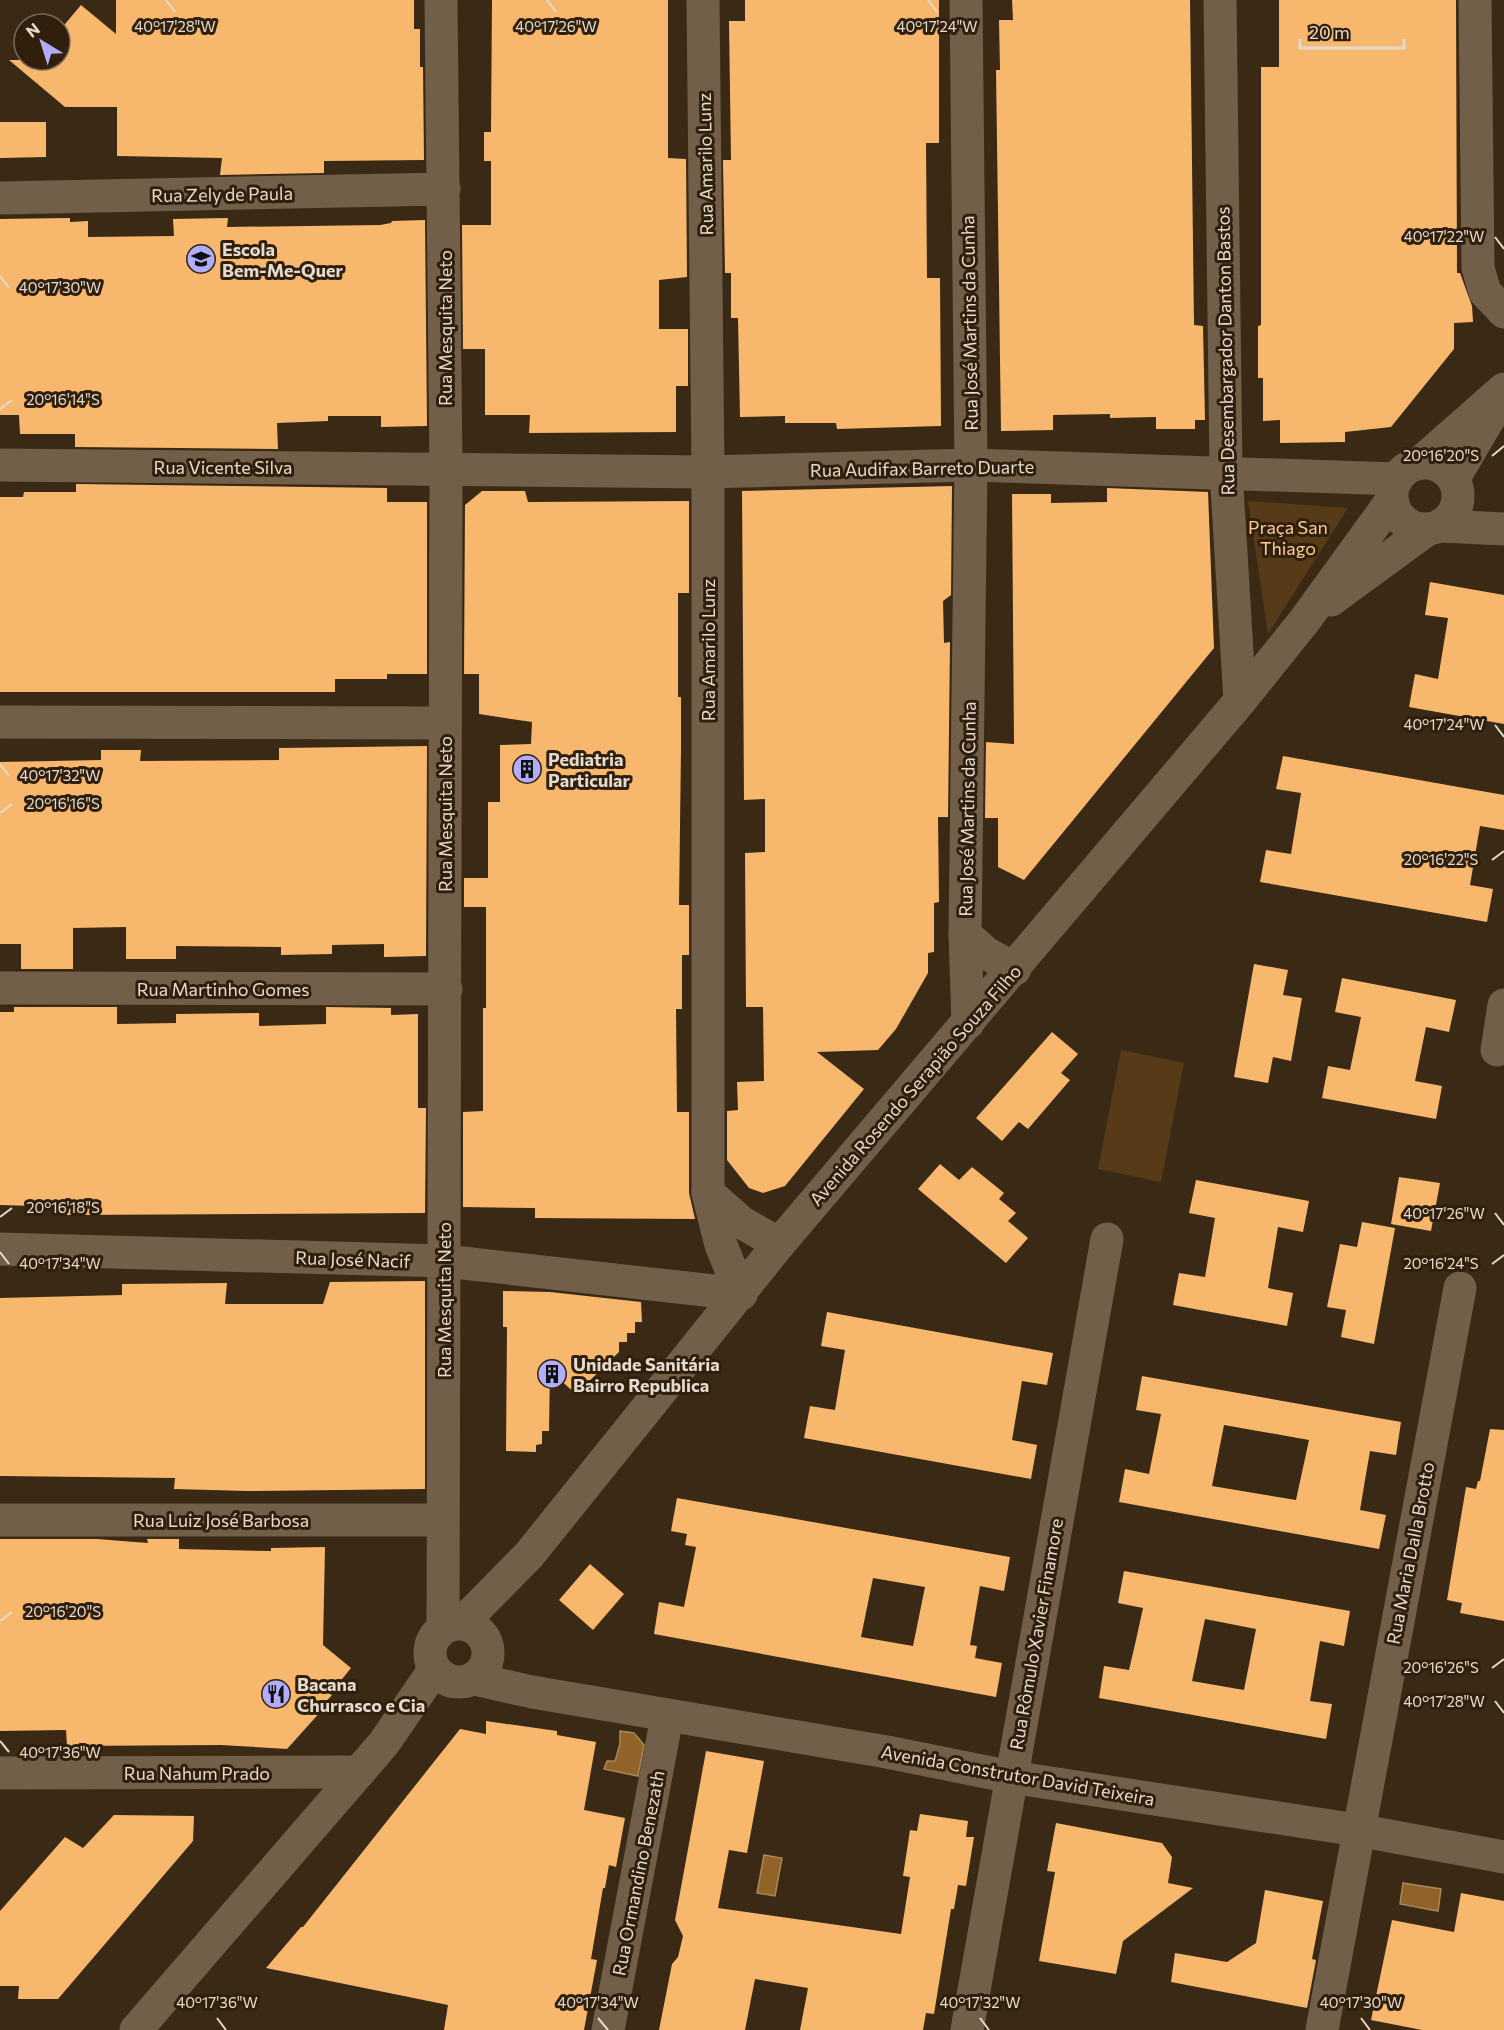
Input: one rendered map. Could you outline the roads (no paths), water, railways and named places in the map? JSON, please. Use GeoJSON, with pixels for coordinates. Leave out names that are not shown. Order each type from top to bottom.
{"type":"FeatureCollection","features":[{"type":"Feature","properties":{"kind":"street","name":"Rua Mesquita Neto"},"geometry":{"type":"LineString","coordinates":[[441,0],[446,468],[443,1520],[462,1653]]}},
{"type":"Feature","properties":{"kind":"street","name":"Rua Amarilo Lunz"},"geometry":{"type":"LineString","coordinates":[[703,0],[708,472],[708,1193],[721,1245],[741,1294]]}},
{"type":"Feature","properties":{"kind":"street","name":"Rua José Martins da Cunha"},"geometry":{"type":"LineString","coordinates":[[966,0],[971,465],[965,934],[968,1023]]}},
{"type":"Feature","properties":{"kind":"street","name":"Rua Desembargador Danton Bastos"},"geometry":{"type":"LineString","coordinates":[[1220,0],[1226,471],[1240,701]]}},
{"type":"Feature","properties":{"kind":"street"},"geometry":{"type":"LineString","coordinates":[[1475,0],[1478,268],[1485,292],[1492,302],[1504,312]]}},
{"type":"Feature","properties":{"kind":"street","name":"Rua Zely de Paula"},"geometry":{"type":"LineString","coordinates":[[0,198],[444,189]]}},
{"type":"Feature","properties":{"kind":"street","name":"Avenida Rosendo Serapião Souza Filho"},"geometry":{"type":"LineString","coordinates":[[136,2030],[462,1653],[529,1555],[779,1244],[1015,969],[1240,701],[1305,620],[1403,481],[1504,390]]}},
{"type":"Feature","properties":{"kind":"street","name":"Avenida Rosendo Serapião Souza Filho"},"geometry":{"type":"LineString","coordinates":[[1305,620],[1445,509],[1504,390]]}},
{"type":"Feature","properties":{"kind":"street","name":"Rua Audifax Barreto Duarte"},"geometry":{"type":"LineString","coordinates":[[446,468],[708,472],[971,465],[1226,471],[1403,481],[1433,464],[1445,469],[1445,509]]}},
{"type":"Feature","properties":{"kind":"street","name":"Rua Vicente Silva"},"geometry":{"type":"LineString","coordinates":[[0,465],[446,468]]}},
{"type":"Feature","properties":{"kind":"street"},"geometry":{"type":"LineString","coordinates":[[1403,481],[1396,512],[1404,522],[1415,528],[1445,509],[1500,528]]}},
{"type":"Feature","properties":{"kind":"street"},"geometry":{"type":"LineString","coordinates":[[0,722],[444,723]]}},
{"type":"Feature","properties":{"kind":"street","name":"Rua José Martins da Cunha"},"geometry":{"type":"LineString","coordinates":[[965,934],[986,953],[1015,969]]}},
{"type":"Feature","properties":{"kind":"street","name":"Rua Martinho Gomes"},"geometry":{"type":"LineString","coordinates":[[0,988],[446,989]]}},
{"type":"Feature","properties":{"kind":"street"},"geometry":{"type":"LineString","coordinates":[[1497,1050],[1504,1005]]}},
{"type":"Feature","properties":{"kind":"street"},"geometry":{"type":"LineString","coordinates":[[708,1193],[741,1222],[779,1244]]}},
{"type":"Feature","properties":{"kind":"street","name":"Rua Rômulo Xavier Finamore"},"geometry":{"type":"LineString","coordinates":[[967,2030],[1107,1239]]}},
{"type":"Feature","properties":{"kind":"street","name":"Rua José Nacif"},"geometry":{"type":"LineString","coordinates":[[0,1249],[445,1261],[741,1294]]}},
{"type":"Feature","properties":{"kind":"street","name":"Rua Maria Dalla Brotto"},"geometry":{"type":"LineString","coordinates":[[1322,2030],[1357,1830],[1460,1288]]}},
{"type":"Feature","properties":{"kind":"street","name":"Rua Luiz José Barbosa"},"geometry":{"type":"LineString","coordinates":[[0,1520],[443,1520]]}},
{"type":"Feature","properties":{"kind":"street","name":"Avenida Construtor David Teixeira"},"geometry":{"type":"LineString","coordinates":[[462,1653],[532,1692],[667,1717],[886,1752],[1011,1777],[1357,1830],[1504,1857]]}},
{"type":"Feature","properties":{"kind":"street","name":"Rua Ormandino Benezath"},"geometry":{"type":"LineString","coordinates":[[608,2030],[667,1717]]}},
{"type":"Feature","properties":{"kind":"street","name":"Rua Nahum Prado"},"geometry":{"type":"LineString","coordinates":[[0,1773],[359,1772]]}},
{"type":"Feature","properties":{"kind":"place","name":"Escola Bem-Me-Quer"},"geometry":{"type":"Point","coordinates":[201,259]}},
{"type":"Feature","properties":{"kind":"place","name":"Pediatria Particular"},"geometry":{"type":"Point","coordinates":[527,769]}},
{"type":"Feature","properties":{"kind":"place","name":"Unidade Sanitária Bairro Republica"},"geometry":{"type":"Point","coordinates":[552,1374]}},
{"type":"Feature","properties":{"kind":"place","name":"Bacana Churrasco e Cia"},"geometry":{"type":"Point","coordinates":[276,1694]}},
{"type":"Feature","properties":{"kind":"park label","name":"Praça San Thiago"},"geometry":{"type":"Point","coordinates":[1288,537]}}]}
